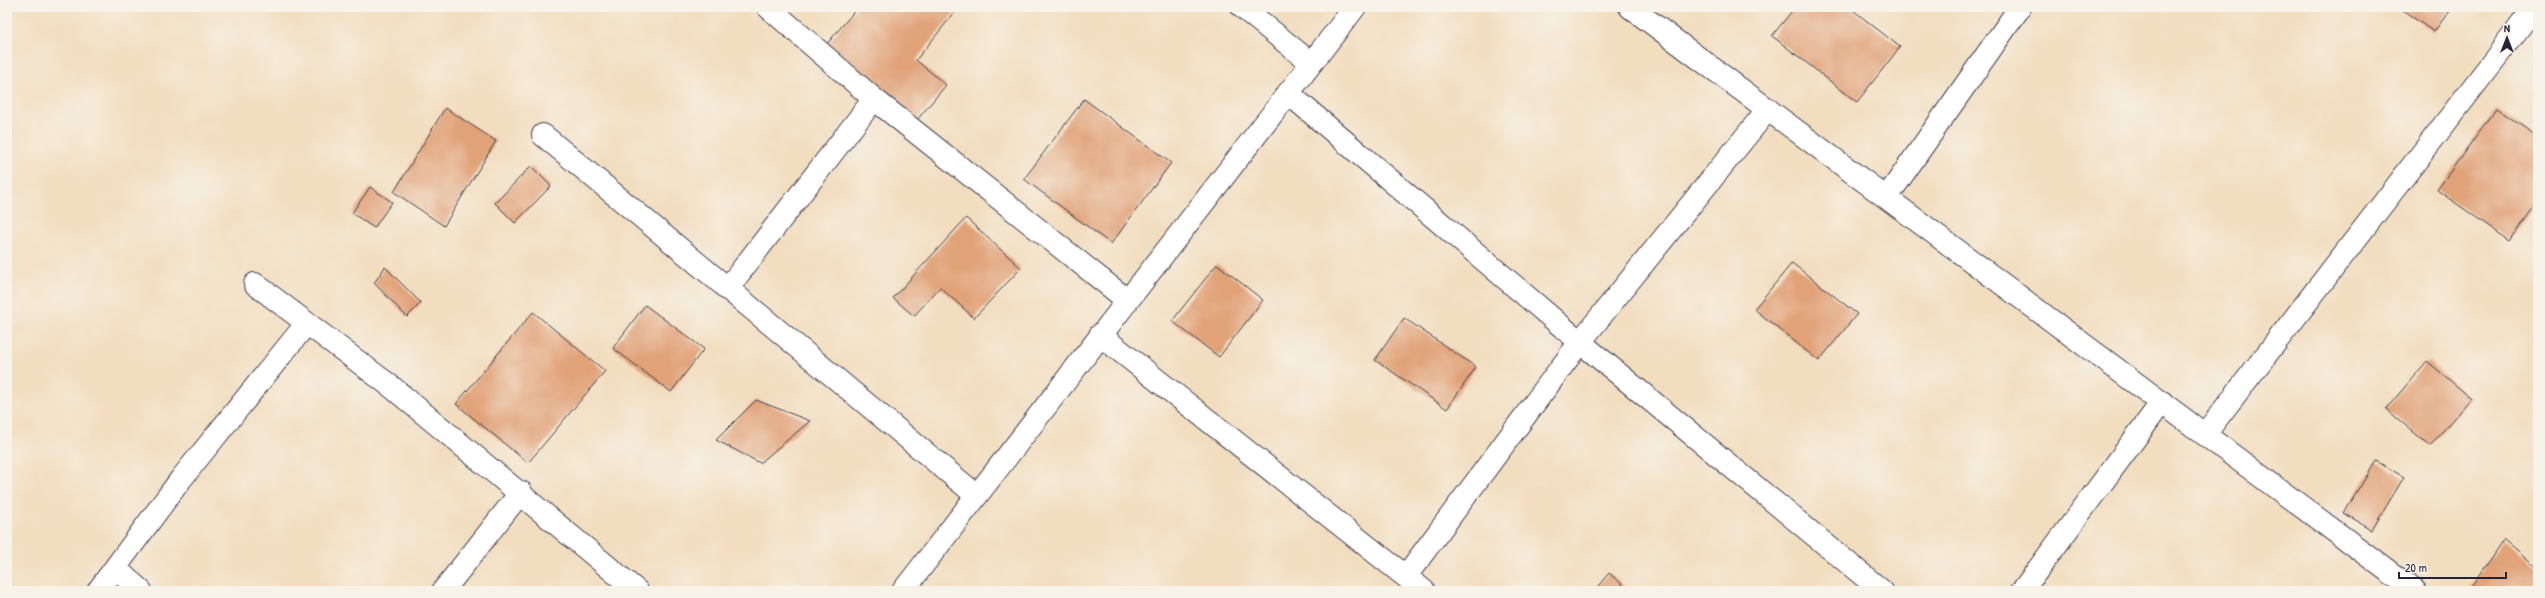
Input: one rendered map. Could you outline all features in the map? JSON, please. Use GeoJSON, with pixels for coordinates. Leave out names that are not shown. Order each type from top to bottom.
{"type":"FeatureCollection","features":[{"type":"Feature","properties":{"kind":"street"},"geometry":{"type":"LineString","coordinates":[[768,7],[874,99],[1127,300]]}},
{"type":"Feature","properties":{"kind":"street"},"geometry":{"type":"LineString","coordinates":[[1242,7],[1311,63]]}},
{"type":"Feature","properties":{"kind":"street"},"geometry":{"type":"LineString","coordinates":[[903,591],[1355,7]]}},
{"type":"Feature","properties":{"kind":"street"},"geometry":{"type":"LineString","coordinates":[[1630,7],[2415,591]]}},
{"type":"Feature","properties":{"kind":"street"},"geometry":{"type":"LineString","coordinates":[[1887,197],[2020,7]]}},
{"type":"Feature","properties":{"kind":"street"},"geometry":{"type":"LineString","coordinates":[[2205,434],[2535,7]]}},
{"type":"Feature","properties":{"kind":"street"},"geometry":{"type":"LineString","coordinates":[[1288,93],[1580,342],[1882,591]]}},
{"type":"Feature","properties":{"kind":"street"},"geometry":{"type":"LineString","coordinates":[[727,289],[874,99]]}},
{"type":"Feature","properties":{"kind":"street"},"geometry":{"type":"LineString","coordinates":[[1406,576],[1580,342],[1768,109]]}},
{"type":"Feature","properties":{"kind":"street"},"geometry":{"type":"LineString","coordinates":[[543,135],[976,495]]}},
{"type":"Feature","properties":{"kind":"street"},"geometry":{"type":"LineString","coordinates":[[255,284],[393,388],[521,492],[637,591]]}},
{"type":"Feature","properties":{"kind":"street"},"geometry":{"type":"LineString","coordinates":[[98,591],[181,479],[307,323]]}},
{"type":"Feature","properties":{"kind":"street"},"geometry":{"type":"LineString","coordinates":[[1100,335],[1424,591]]}},
{"type":"Feature","properties":{"kind":"street"},"geometry":{"type":"LineString","coordinates":[[2022,591],[2162,402]]}},
{"type":"Feature","properties":{"kind":"street"},"geometry":{"type":"LineString","coordinates":[[443,591],[521,492]]}},
{"type":"Feature","properties":{"kind":"street"},"geometry":{"type":"LineString","coordinates":[[115,568],[141,591]]}},
{"type":"Feature","properties":{"kind":"building"},"geometry":{"type":"Polygon","coordinates":[[[858,7],[950,7],[955,12],[916,60],[946,85],[917,120],[826,45],[858,7]]]}},
{"type":"Feature","properties":{"kind":"building"},"geometry":{"type":"Polygon","coordinates":[[[1795,7],[1849,7],[1900,47],[1857,102],[1772,36],[1795,7]]]}},
{"type":"Feature","properties":{"kind":"building"},"geometry":{"type":"Polygon","coordinates":[[[2398,7],[2452,7],[2434,32],[2398,7]]]}},
{"type":"Feature","properties":{"kind":"building"},"geometry":{"type":"Polygon","coordinates":[[[1084,99],[1171,163],[1111,244],[1024,179],[1084,99]]]}},
{"type":"Feature","properties":{"kind":"building"},"geometry":{"type":"Polygon","coordinates":[[[445,108],[496,141],[444,226],[394,192],[445,108]]]}},
{"type":"Feature","properties":{"kind":"building"},"geometry":{"type":"Polygon","coordinates":[[[2496,108],[2538,137],[2538,201],[2510,241],[2437,190],[2496,108]]]}},
{"type":"Feature","properties":{"kind":"building"},"geometry":{"type":"Polygon","coordinates":[[[531,166],[551,186],[515,223],[495,203],[531,166]]]}},
{"type":"Feature","properties":{"kind":"building"},"geometry":{"type":"Polygon","coordinates":[[[370,187],[392,202],[374,228],[352,213],[370,187]]]}},
{"type":"Feature","properties":{"kind":"building"},"geometry":{"type":"Polygon","coordinates":[[[966,218],[1021,268],[974,318],[940,287],[914,316],[893,298],[966,218]]]}},
{"type":"Feature","properties":{"kind":"building"},"geometry":{"type":"Polygon","coordinates":[[[1792,263],[1857,314],[1819,361],[1754,309],[1792,263]]]}},
{"type":"Feature","properties":{"kind":"building"},"geometry":{"type":"Polygon","coordinates":[[[1217,264],[1263,300],[1219,357],[1172,321],[1217,264]]]}},
{"type":"Feature","properties":{"kind":"building"},"geometry":{"type":"Polygon","coordinates":[[[385,267],[421,303],[407,317],[374,283],[385,267]]]}},
{"type":"Feature","properties":{"kind":"building"},"geometry":{"type":"Polygon","coordinates":[[[645,305],[704,349],[671,392],[613,348],[645,305]]]}},
{"type":"Feature","properties":{"kind":"building"},"geometry":{"type":"Polygon","coordinates":[[[533,312],[605,371],[528,463],[456,404],[533,312]]]}},
{"type":"Feature","properties":{"kind":"building"},"geometry":{"type":"Polygon","coordinates":[[[1404,318],[1476,367],[1447,409],[1375,360],[1404,318]]]}},
{"type":"Feature","properties":{"kind":"building"},"geometry":{"type":"Polygon","coordinates":[[[2427,361],[2471,398],[2430,446],[2386,409],[2427,361]]]}},
{"type":"Feature","properties":{"kind":"building"},"geometry":{"type":"Polygon","coordinates":[[[756,400],[810,421],[760,463],[716,440],[756,400]]]}},
{"type":"Feature","properties":{"kind":"building"},"geometry":{"type":"Polygon","coordinates":[[[2376,461],[2404,477],[2372,530],[2344,513],[2376,461]]]}},
{"type":"Feature","properties":{"kind":"building"},"geometry":{"type":"Polygon","coordinates":[[[2504,539],[2538,568],[2538,591],[2469,591],[2504,539]]]}},
{"type":"Feature","properties":{"kind":"building"},"geometry":{"type":"Polygon","coordinates":[[[1609,573],[1630,591],[1594,591],[1609,573]]]}}]}
